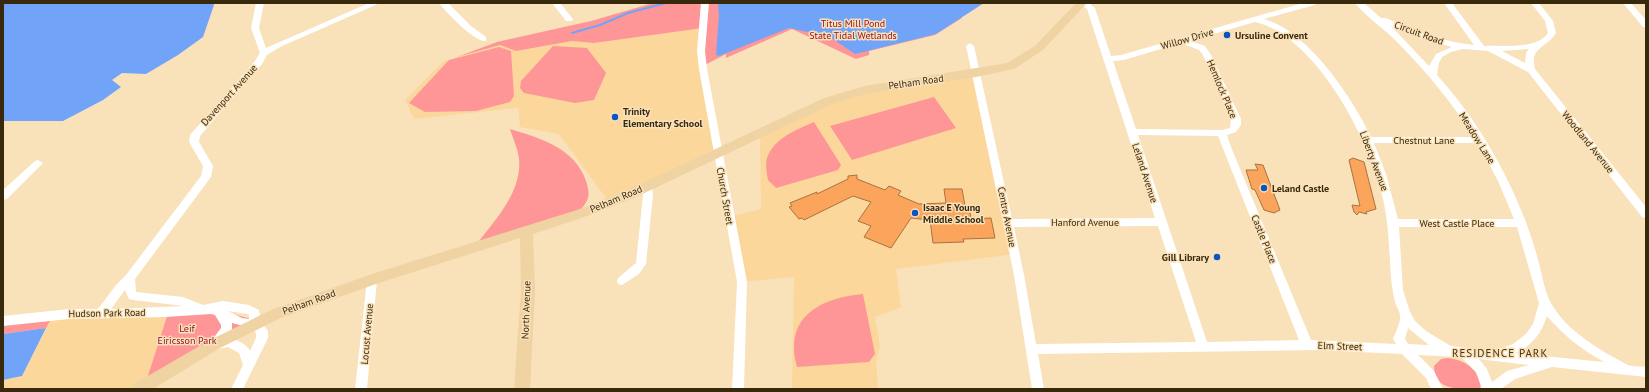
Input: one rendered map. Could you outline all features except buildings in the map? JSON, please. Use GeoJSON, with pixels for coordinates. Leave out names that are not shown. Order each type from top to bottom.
{"type":"FeatureCollection","features":[{"type":"Feature","properties":{"kind":"main road","name":"Pelham Road"},"geometry":{"type":"LineString","coordinates":[[139,389],[215,344],[255,324],[372,280],[582,213],[647,186],[813,107],[845,95],[890,86],[976,74],[1010,66],[1030,55],[1050,37],[1082,3]]}},
{"type":"Feature","properties":{"kind":"main road","name":"North Avenue"},"geometry":{"type":"LineString","coordinates":[[522,389],[527,300],[528,250],[526,232]]}},
{"type":"Feature","properties":{"kind":"street"},"geometry":{"type":"LineString","coordinates":[[260,3],[255,28],[264,53]]}},
{"type":"Feature","properties":{"kind":"street","name":"Davenport Avenue"},"geometry":{"type":"LineString","coordinates":[[101,313],[120,288],[130,278],[206,177],[208,166],[194,142],[198,131],[259,62],[264,53],[360,6],[376,3]]}},
{"type":"Feature","properties":{"kind":"street"},"geometry":{"type":"LineString","coordinates":[[443,3],[468,28],[483,39]]}},
{"type":"Feature","properties":{"kind":"street"},"geometry":{"type":"LineString","coordinates":[[556,3],[569,19]]}},
{"type":"Feature","properties":{"kind":"street","name":"Church Street"},"geometry":{"type":"LineString","coordinates":[[705,3],[701,51],[742,282],[738,389]]}},
{"type":"Feature","properties":{"kind":"street","name":"Leland Avenue"},"geometry":{"type":"LineString","coordinates":[[1082,3],[1091,8],[1203,347]]}},
{"type":"Feature","properties":{"kind":"street","name":"Willow Drive"},"geometry":{"type":"LineString","coordinates":[[1107,58],[1121,58],[1312,3]]}},
{"type":"Feature","properties":{"kind":"street","name":"Meadow Lane"},"geometry":{"type":"LineString","coordinates":[[1359,3],[1374,15],[1433,75],[1480,140],[1507,190],[1521,223],[1545,303],[1569,332],[1584,345],[1611,361],[1632,371]]}},
{"type":"Feature","properties":{"kind":"street"},"geometry":{"type":"LineString","coordinates":[[1448,3],[1484,48]]}},
{"type":"Feature","properties":{"kind":"street"},"geometry":{"type":"LineString","coordinates":[[1531,70],[1529,63],[1530,54],[1538,45],[1548,40],[1552,33],[1552,28],[1543,12],[1535,3]]}},
{"type":"Feature","properties":{"kind":"street"},"geometry":{"type":"LineString","coordinates":[[1627,3],[1646,25]]}},
{"type":"Feature","properties":{"kind":"street"},"geometry":{"type":"LineString","coordinates":[[1284,29],[1280,19],[1285,11]]}},
{"type":"Feature","properties":{"kind":"street","name":"Circuit Road"},"geometry":{"type":"LineString","coordinates":[[1374,15],[1412,33],[1464,47]]}},
{"type":"Feature","properties":{"kind":"street","name":"Liberty Avenue"},"geometry":{"type":"LineString","coordinates":[[1256,20],[1284,29],[1315,59],[1348,102],[1368,140],[1381,173],[1393,223],[1398,294],[1406,317],[1417,329],[1448,351]]}},
{"type":"Feature","properties":{"kind":"street","name":"Hemlock Place"},"geometry":{"type":"LineString","coordinates":[[1204,34],[1201,39],[1202,48],[1207,55],[1236,119],[1236,125],[1233,130],[1222,133]]}},
{"type":"Feature","properties":{"kind":"street","name":"Hemlock Place"},"geometry":{"type":"LineString","coordinates":[[1182,41],[1202,48]]}},
{"type":"Feature","properties":{"kind":"street","name":"Circuit Road"},"geometry":{"type":"LineString","coordinates":[[1433,75],[1433,63],[1440,55],[1452,48],[1510,48],[1538,45]]}},
{"type":"Feature","properties":{"kind":"street","name":"Centre Avenue"},"geometry":{"type":"LineString","coordinates":[[970,46],[1008,223],[1032,349],[1038,389]]}},
{"type":"Feature","properties":{"kind":"street","name":"Woodland Avenue"},"geometry":{"type":"LineString","coordinates":[[1484,48],[1512,58],[1531,70],[1646,214]]}},
{"type":"Feature","properties":{"kind":"street"},"geometry":{"type":"LineString","coordinates":[[1132,132],[1222,133]]}},
{"type":"Feature","properties":{"kind":"street","name":"Castle Place"},"geometry":{"type":"LineString","coordinates":[[1222,133],[1226,147],[1307,345]]}},
{"type":"Feature","properties":{"kind":"street","name":"Chestnut Lane"},"geometry":{"type":"LineString","coordinates":[[1368,140],[1480,140]]}},
{"type":"Feature","properties":{"kind":"street"},"geometry":{"type":"LineString","coordinates":[[3,196],[38,162]]}},
{"type":"Feature","properties":{"kind":"street"},"geometry":{"type":"LineString","coordinates":[[622,281],[635,271],[641,264],[648,195],[647,186]]}},
{"type":"Feature","properties":{"kind":"street","name":"Hanford Avenue"},"geometry":{"type":"LineString","coordinates":[[1008,223],[1162,222]]}},
{"type":"Feature","properties":{"kind":"street","name":"West Castle Place"},"geometry":{"type":"LineString","coordinates":[[1393,223],[1521,223]]}},
{"type":"Feature","properties":{"kind":"street"},"geometry":{"type":"LineString","coordinates":[[130,278],[130,292],[133,296],[183,301],[210,310],[227,324],[226,330],[215,344]]}},
{"type":"Feature","properties":{"kind":"street","name":"Locust Avenue"},"geometry":{"type":"LineString","coordinates":[[361,389],[372,280]]}},
{"type":"Feature","properties":{"kind":"street"},"geometry":{"type":"LineString","coordinates":[[1494,356],[1524,345],[1532,338],[1538,328],[1545,303]]}},
{"type":"Feature","properties":{"kind":"street","name":"Hudson Park Road"},"geometry":{"type":"LineString","coordinates":[[3,321],[59,314],[210,310],[241,322],[255,324]]}},
{"type":"Feature","properties":{"kind":"street"},"geometry":{"type":"LineString","coordinates":[[1406,317],[1399,339],[1403,349],[1428,371],[1436,385],[1444,389]]}},
{"type":"Feature","properties":{"kind":"street"},"geometry":{"type":"LineString","coordinates":[[237,389],[262,338],[262,331],[255,324]]}},
{"type":"Feature","properties":{"kind":"street"},"geometry":{"type":"LineString","coordinates":[[215,344],[229,342],[244,350],[248,365]]}},
{"type":"Feature","properties":{"kind":"street","name":"Elm Street"},"geometry":{"type":"LineString","coordinates":[[1032,349],[1307,345],[1448,351],[1646,372]]}},
{"type":"Feature","properties":{"kind":"street"},"geometry":{"type":"LineString","coordinates":[[1463,353],[1474,361],[1484,373],[1488,389]]}},
{"type":"Feature","properties":{"kind":"street"},"geometry":{"type":"LineString","coordinates":[[1492,389],[1511,375],[1552,363]]}},
{"type":"Feature","properties":{"kind":"shaded area","name":"Trinity Elementary School"},"geometry":{"type":"Polygon","coordinates":[[[703,28],[701,51],[717,152],[609,202],[559,134],[520,127],[518,108],[414,119],[405,100],[444,61],[500,45],[516,51],[572,41],[595,43],[703,28]]]}},
{"type":"Feature","properties":{"kind":"shaded area"},"geometry":{"type":"Polygon","coordinates":[[[975,72],[1015,254],[896,269],[901,307],[875,317],[880,347],[876,361],[878,389],[792,389],[794,277],[740,282],[729,217],[761,209],[760,133],[845,96],[975,72]]]}},
{"type":"Feature","properties":{"kind":"shaded area"},"geometry":{"type":"Polygon","coordinates":[[[169,310],[144,388],[142,389],[3,389],[3,380],[22,376],[54,314],[169,310]]]}},
{"type":"Feature","properties":{"kind":"green space","name":"Titus Mill Pond State Tidal Wetlands"},"geometry":{"type":"Polygon","coordinates":[[[653,3],[939,3],[962,18],[935,35],[869,51],[869,55],[856,59],[792,29],[726,58],[726,54],[703,66],[703,28],[594,43],[572,41],[516,51],[500,45],[457,57],[497,42],[591,21],[653,3]]]}},
{"type":"Feature","properties":{"kind":"green space"},"geometry":{"type":"Polygon","coordinates":[[[553,46],[587,48],[606,73],[594,100],[575,103],[524,93],[520,88],[521,81],[553,46]]]}},
{"type":"Feature","properties":{"kind":"green space"},"geometry":{"type":"Polygon","coordinates":[[[499,47],[511,51],[514,96],[510,102],[476,111],[425,112],[409,103],[449,60],[499,47]]]}},
{"type":"Feature","properties":{"kind":"green space"},"geometry":{"type":"Polygon","coordinates":[[[934,97],[956,128],[852,160],[830,126],[934,97]]]}},
{"type":"Feature","properties":{"kind":"green space"},"geometry":{"type":"Polygon","coordinates":[[[814,122],[841,165],[838,170],[776,188],[768,180],[767,175],[766,160],[770,151],[786,136],[814,122]]]}},
{"type":"Feature","properties":{"kind":"green space"},"geometry":{"type":"Polygon","coordinates":[[[510,129],[533,136],[555,146],[574,160],[586,181],[589,192],[588,199],[581,209],[520,230],[479,241],[507,203],[517,182],[519,159],[517,148],[510,129]]]}},
{"type":"Feature","properties":{"kind":"green space"},"geometry":{"type":"Polygon","coordinates":[[[863,294],[875,354],[869,362],[797,367],[794,350],[795,335],[800,323],[808,314],[819,306],[832,300],[863,294]]]}},
{"type":"Feature","properties":{"kind":"green space","name":"Leif Eiricsson Park"},"geometry":{"type":"Polygon","coordinates":[[[212,308],[258,321],[144,388],[169,310],[212,308]]]}},
{"type":"Feature","properties":{"kind":"green space"},"geometry":{"type":"Polygon","coordinates":[[[54,314],[46,328],[3,334],[3,320],[54,314]]]}},
{"type":"Feature","properties":{"kind":"green space"},"geometry":{"type":"Polygon","coordinates":[[[1447,358],[1464,362],[1473,369],[1479,378],[1481,384],[1480,389],[1457,389],[1444,385],[1439,381],[1435,374],[1434,366],[1441,359],[1447,358]]]}},
{"type":"Feature","properties":{"kind":"water"},"geometry":{"type":"Polygon","coordinates":[[[3,3],[214,3],[214,5],[203,37],[178,55],[146,74],[122,73],[112,80],[121,87],[103,100],[63,121],[3,121],[3,3]]]}},
{"type":"Feature","properties":{"kind":"water","name":"Titus Mill Pond State Tidal Wetlands"},"geometry":{"type":"Polygon","coordinates":[[[718,3],[984,3],[936,34],[855,54],[830,37],[789,28],[719,56],[716,55],[719,15],[718,3]]]}},
{"type":"Feature","properties":{"kind":"water"},"geometry":{"type":"Polygon","coordinates":[[[46,328],[22,376],[3,380],[3,334],[46,328]]]}},
{"type":"Feature","properties":{"kind":"waterway"},"geometry":{"type":"LineString","coordinates":[[572,33],[600,25],[628,13],[666,3]]}},
{"type":"Feature","properties":{"kind":"place","name":"Ursuline Convent"},"geometry":{"type":"Point","coordinates":[1227,35]}},
{"type":"Feature","properties":{"kind":"place","name":"Trinity Elementary School"},"geometry":{"type":"Point","coordinates":[615,117]}},
{"type":"Feature","properties":{"kind":"place","name":"Leland Castle"},"geometry":{"type":"Point","coordinates":[1264,188]}},
{"type":"Feature","properties":{"kind":"place","name":"Isaac E Young Middle School"},"geometry":{"type":"Point","coordinates":[915,213]}},
{"type":"Feature","properties":{"kind":"place","name":"Gill Library"},"geometry":{"type":"Point","coordinates":[1217,257]}},
{"type":"Feature","properties":{"kind":"district","name":"RESIDENCE PARK"},"geometry":{"type":"Point","coordinates":[1500,353]}}]}
